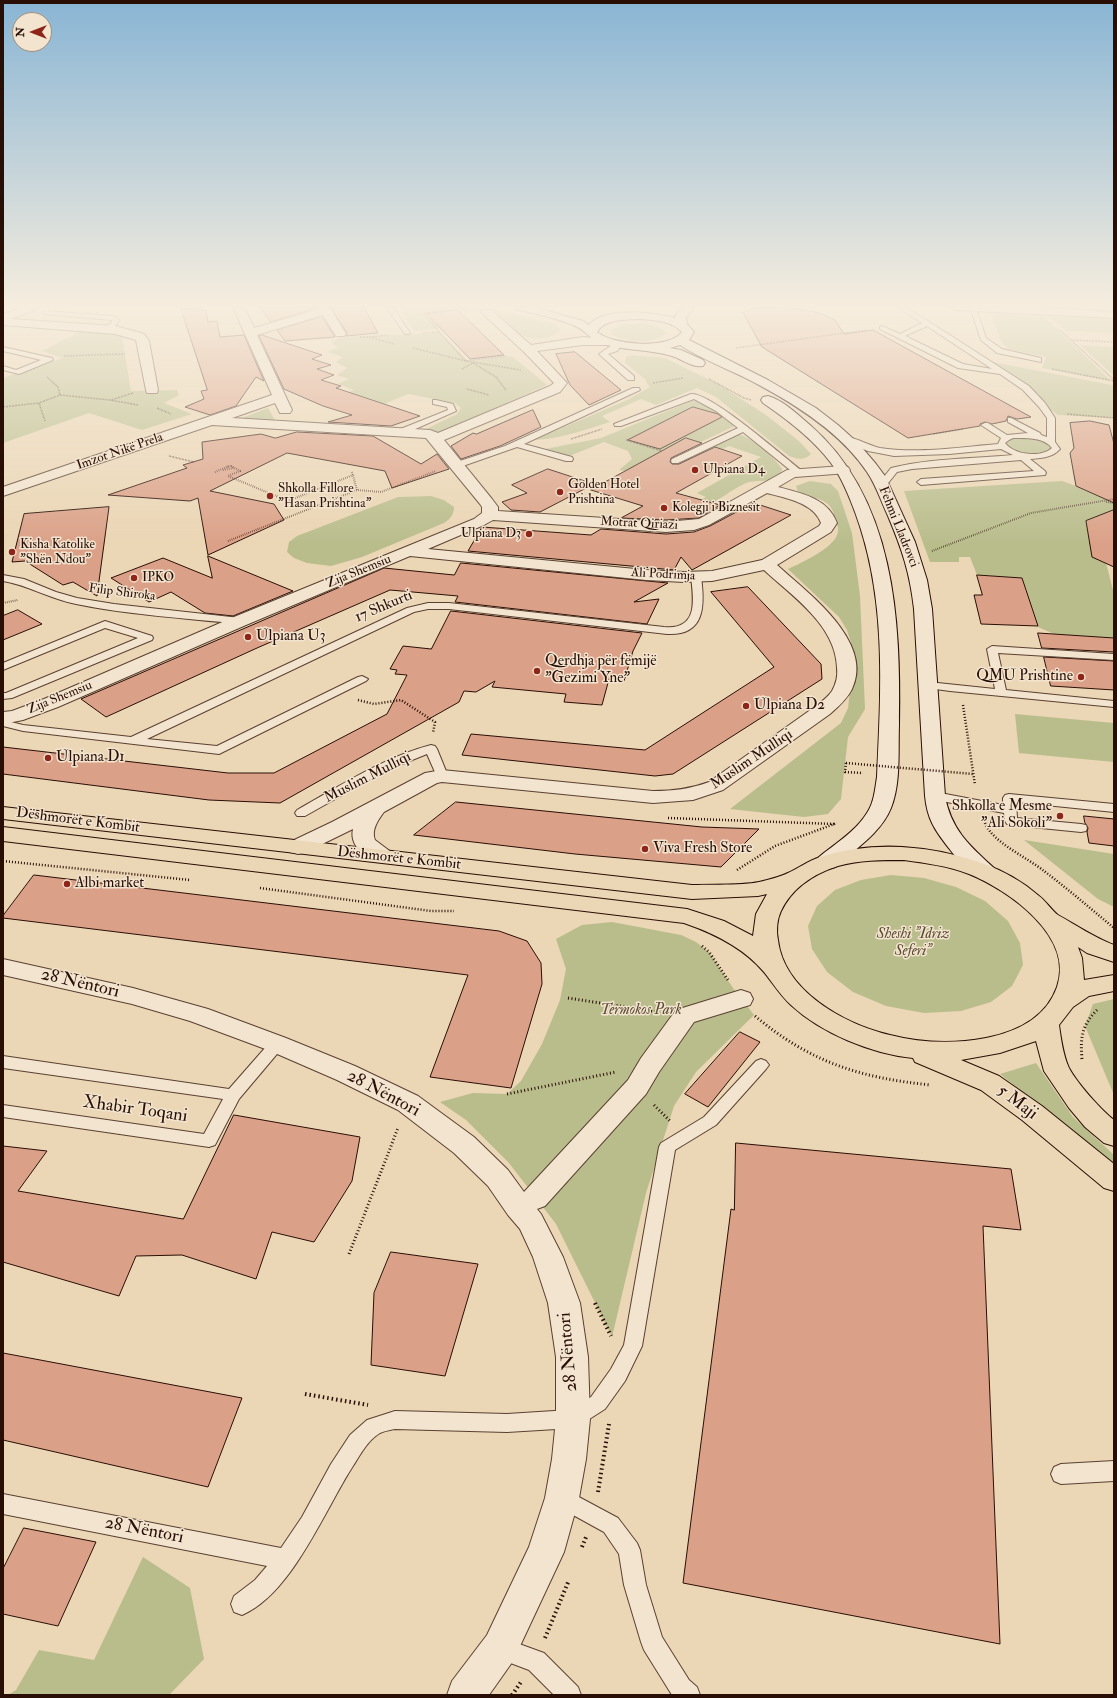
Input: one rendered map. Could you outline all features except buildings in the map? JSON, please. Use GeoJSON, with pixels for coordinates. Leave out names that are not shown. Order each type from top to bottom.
{"type":"FeatureCollection","features":[{"type":"Feature","properties":{"kind":"main road","name":"Dëshmorët e Kombit"},"geometry":{"type":"LineString","coordinates":[[3,813],[692,892],[758,889],[795,878]]}},
{"type":"Feature","properties":{"kind":"main road","name":"Dëshmorët e Kombit"},"geometry":{"type":"LineString","coordinates":[[3,834],[587,902],[687,916],[716,926],[747,943],[772,966]]}},
{"type":"Feature","properties":{"kind":"main road"},"geometry":{"type":"LineString","coordinates":[[1114,954],[1095,947],[1051,919],[1022,893],[986,873],[946,859],[904,853],[863,854],[827,862],[806,871],[795,878],[781,891],[771,906],[764,928],[766,946],[772,966],[788,989],[813,1010],[858,1035],[906,1048],[957,1051],[1003,1044],[1026,1035],[1046,1022],[1057,1012],[1065,1001],[1082,989],[1114,983]]}},
{"type":"Feature","properties":{"kind":"main road"},"geometry":{"type":"LineString","coordinates":[[1051,919],[1069,950],[1072,976],[1065,1001]]}},
{"type":"Feature","properties":{"kind":"main road"},"geometry":{"type":"LineString","coordinates":[[1046,1022],[1050,1048],[1057,1071],[1095,1120],[1114,1136]]}},
{"type":"Feature","properties":{"kind":"main road","name":"5 Maji"},"geometry":{"type":"LineString","coordinates":[[906,1048],[990,1083],[1032,1113],[1114,1180]]}},
{"type":"Feature","properties":{"kind":"street"},"geometry":{"type":"LineString","coordinates":[[275,386],[292,425]]}},
{"type":"Feature","properties":{"kind":"street"},"geometry":{"type":"LineString","coordinates":[[434,437],[440,437],[518,405],[558,386]]}},
{"type":"Feature","properties":{"kind":"street","name":"Fehmi Lladrovci"},"geometry":{"type":"LineString","coordinates":[[743,386],[770,401],[809,432],[843,470],[867,520],[876,549],[883,580],[888,625],[890,671],[887,777],[885,793],[878,813],[862,831],[827,862]]}},
{"type":"Feature","properties":{"kind":"street","name":"Fehmi Lladrovci"},"geometry":{"type":"LineString","coordinates":[[770,386],[818,416],[844,439],[868,464],[882,485],[909,546],[915,564],[923,609],[935,796],[939,814],[948,832],[964,853],[986,873]]}},
{"type":"Feature","properties":{"kind":"street","name":"Imzot Nikë Prela"},"geometry":{"type":"LineString","coordinates":[[3,492],[280,397]]}},
{"type":"Feature","properties":{"kind":"street"},"geometry":{"type":"LineString","coordinates":[[213,421],[430,434],[490,506],[490,515]]}},
{"type":"Feature","properties":{"kind":"street"},"geometry":{"type":"LineString","coordinates":[[798,472],[843,470]]}},
{"type":"Feature","properties":{"kind":"street","name":"Motrat Qiriazi"},"geometry":{"type":"LineString","coordinates":[[490,515],[666,527],[694,526],[767,488],[787,475],[798,472]]}},
{"type":"Feature","properties":{"kind":"street","name":"Ali Podrimja"},"geometry":{"type":"LineString","coordinates":[[408,551],[646,574],[696,577],[718,575],[767,564],[825,529],[829,523],[828,517],[824,510],[815,504],[767,488]]}},
{"type":"Feature","properties":{"kind":"street","name":"Zija Shemsiu"},"geometry":{"type":"LineString","coordinates":[[3,718],[16,716],[51,703],[240,621],[479,522],[490,515]]}},
{"type":"Feature","properties":{"kind":"street","name":"Muslim Mulliqi"},"geometry":{"type":"LineString","coordinates":[[298,847],[375,809],[422,782],[442,776],[626,795],[676,797],[697,794],[716,786],[732,776],[835,700],[843,689],[846,676],[846,662],[843,649],[837,635],[814,609],[767,564]]}},
{"type":"Feature","properties":{"kind":"street","name":"Muslim Mulliqi"},"geometry":{"type":"LineString","coordinates":[[375,809],[367,820],[362,836],[364,844],[383,857]]}},
{"type":"Feature","properties":{"kind":"street","name":"28 Nëntori"},"geometry":{"type":"LineString","coordinates":[[3,967],[133,996],[199,1015],[278,1044],[346,1073],[408,1103],[464,1145],[498,1178],[518,1207],[531,1222],[548,1257],[564,1303],[572,1357],[573,1419],[569,1459],[562,1498],[546,1552],[500,1648],[466,1695]]}},
{"type":"Feature","properties":{"kind":"street"},"geometry":{"type":"LineString","coordinates":[[535,1198],[638,1087],[650,1065],[685,1016],[741,999]]}},
{"type":"Feature","properties":{"kind":"lane"},"geometry":{"type":"LineString","coordinates":[[1023,386],[1051,418],[1051,443]]}},
{"type":"Feature","properties":{"kind":"lane"},"geometry":{"type":"LineString","coordinates":[[456,464],[516,444],[636,390]]}},
{"type":"Feature","properties":{"kind":"lane"},"geometry":{"type":"LineString","coordinates":[[618,424],[694,396],[729,416],[798,472]]}},
{"type":"Feature","properties":{"kind":"lane"},"geometry":{"type":"LineString","coordinates":[[401,432],[452,411],[450,406],[436,402]]}},
{"type":"Feature","properties":{"kind":"lane"},"geometry":{"type":"LineString","coordinates":[[706,410],[729,416]]}},
{"type":"Feature","properties":{"kind":"lane"},"geometry":{"type":"LineString","coordinates":[[882,485],[894,470],[912,466],[1021,455],[1036,456],[1054,452],[1056,449],[1051,443],[1011,420]]}},
{"type":"Feature","properties":{"kind":"lane"},"geometry":{"type":"LineString","coordinates":[[984,425],[1006,438],[1023,436],[1042,438]]}},
{"type":"Feature","properties":{"kind":"lane"},"geometry":{"type":"LineString","coordinates":[[679,459],[744,428]]}},
{"type":"Feature","properties":{"kind":"lane"},"geometry":{"type":"LineString","coordinates":[[1002,446],[1003,440],[1006,438]]}},
{"type":"Feature","properties":{"kind":"lane"},"geometry":{"type":"LineString","coordinates":[[844,439],[871,448],[894,453],[949,451],[1002,446],[1007,450],[1021,455],[1042,473],[921,482]]}},
{"type":"Feature","properties":{"kind":"lane"},"geometry":{"type":"LineString","coordinates":[[516,444],[569,459]]}},
{"type":"Feature","properties":{"kind":"lane","name":"17 Shkurti"},"geometry":{"type":"LineString","coordinates":[[133,741],[419,607],[449,606],[679,631],[687,628],[691,624],[696,612],[698,597],[696,577]]}},
{"type":"Feature","properties":{"kind":"lane","name":"Filip Shiroka"},"geometry":{"type":"LineString","coordinates":[[3,578],[27,583],[52,594],[76,602],[240,621]]}},
{"type":"Feature","properties":{"kind":"lane","name":"Zija Shemsiu"},"geometry":{"type":"LineString","coordinates":[[3,667],[105,624],[148,638],[8,696],[3,696]]}},
{"type":"Feature","properties":{"kind":"lane"},"geometry":{"type":"LineString","coordinates":[[1001,693],[992,649],[1114,657]]}},
{"type":"Feature","properties":{"kind":"lane"},"geometry":{"type":"LineString","coordinates":[[3,723],[23,728],[219,750],[362,679]]}},
{"type":"Feature","properties":{"kind":"lane"},"geometry":{"type":"LineString","coordinates":[[928,685],[1114,704]]}},
{"type":"Feature","properties":{"kind":"lane","name":"Muslim Mulliqi"},"geometry":{"type":"LineString","coordinates":[[301,813],[394,762],[412,754],[431,749],[442,776]]}},
{"type":"Feature","properties":{"kind":"lane"},"geometry":{"type":"LineString","coordinates":[[935,796],[1009,810]]}},
{"type":"Feature","properties":{"kind":"lane"},"geometry":{"type":"LineString","coordinates":[[1081,828],[1011,821],[1008,798],[1114,808]]}},
{"type":"Feature","properties":{"kind":"lane","name":"Xhabir Toqani"},"geometry":{"type":"LineString","coordinates":[[3,1111],[209,1141],[233,1095],[278,1044]]}},
{"type":"Feature","properties":{"kind":"lane","name":"Xhabir Toqani"},"geometry":{"type":"LineString","coordinates":[[3,1062],[233,1095]]}},
{"type":"Feature","properties":{"kind":"lane"},"geometry":{"type":"LineString","coordinates":[[242,1604],[263,1588],[286,1559],[309,1524],[338,1471],[357,1442],[374,1426],[396,1420],[506,1423],[573,1419],[598,1403],[618,1375],[633,1346],[666,1147],[710,1121],[761,1065]]}},
{"type":"Feature","properties":{"kind":"lane"},"geometry":{"type":"LineString","coordinates":[[1061,1474],[1114,1471]]}},
{"type":"Feature","properties":{"kind":"lane"},"geometry":{"type":"LineString","coordinates":[[562,1498],[611,1525],[629,1550],[636,1585],[652,1642],[681,1688],[688,1695]]}},
{"type":"Feature","properties":{"kind":"lane","name":"28 Nëntori"},"geometry":{"type":"LineString","coordinates":[[3,1504],[286,1559]]}},
{"type":"Feature","properties":{"kind":"lane"},"geometry":{"type":"LineString","coordinates":[[500,1648],[536,1661],[570,1695]]}},
{"type":"Feature","properties":{"kind":"path"},"geometry":{"type":"LineString","coordinates":[[57,386],[60,395]]}},
{"type":"Feature","properties":{"kind":"path"},"geometry":{"type":"LineString","coordinates":[[503,386],[518,405]]}},
{"type":"Feature","properties":{"kind":"path"},"geometry":{"type":"LineString","coordinates":[[3,407],[39,403],[60,395],[110,400],[138,405]]}},
{"type":"Feature","properties":{"kind":"path"},"geometry":{"type":"LineString","coordinates":[[39,403],[45,421]]}},
{"type":"Feature","properties":{"kind":"path"},"geometry":{"type":"LineString","coordinates":[[153,407],[160,408]]}},
{"type":"Feature","properties":{"kind":"path"},"geometry":{"type":"LineString","coordinates":[[1067,414],[1114,418]]}},
{"type":"Feature","properties":{"kind":"path"},"geometry":{"type":"LineString","coordinates":[[630,436],[624,439],[679,459]]}},
{"type":"Feature","properties":{"kind":"path"},"geometry":{"type":"LineString","coordinates":[[228,541],[357,490],[381,492],[456,464]]}},
{"type":"Feature","properties":{"kind":"path"},"geometry":{"type":"LineString","coordinates":[[236,467],[228,469],[222,471],[215,472],[230,466],[235,468],[240,471],[228,476],[288,501],[353,475]]}},
{"type":"Feature","properties":{"kind":"path"},"geometry":{"type":"LineString","coordinates":[[352,472],[357,490]]}},
{"type":"Feature","properties":{"kind":"path"},"geometry":{"type":"LineString","coordinates":[[928,553],[1031,513],[1114,498]]}},
{"type":"Feature","properties":{"kind":"path"},"geometry":{"type":"LineString","coordinates":[[1104,501],[1114,503]]}},
{"type":"Feature","properties":{"kind":"path"},"geometry":{"type":"LineString","coordinates":[[340,690],[364,703],[379,704],[401,700],[410,705],[435,722],[431,749]]}},
{"type":"Feature","properties":{"kind":"path"},"geometry":{"type":"LineString","coordinates":[[866,764],[865,774],[845,772],[846,763],[866,764],[974,774],[979,804],[988,831],[1018,854],[1043,870],[1114,928]]}},
{"type":"Feature","properties":{"kind":"path"},"geometry":{"type":"LineString","coordinates":[[668,818],[835,824]]}},
{"type":"Feature","properties":{"kind":"path"},"geometry":{"type":"LineString","coordinates":[[736,871],[775,846],[835,824],[840,820]]}},
{"type":"Feature","properties":{"kind":"path"},"geometry":{"type":"LineString","coordinates":[[696,942],[709,952],[741,999],[754,1015],[772,1032],[835,1067],[873,1077],[912,1084],[939,1086]]}},
{"type":"Feature","properties":{"kind":"path"},"geometry":{"type":"LineString","coordinates":[[568,998],[685,1016]]}},
{"type":"Feature","properties":{"kind":"path"},"geometry":{"type":"LineString","coordinates":[[1083,1066],[1080,1044],[1082,1027],[1103,1005]]}},
{"type":"Feature","properties":{"kind":"path"},"geometry":{"type":"LineString","coordinates":[[507,1094],[650,1065]]}},
{"type":"Feature","properties":{"kind":"path"},"geometry":{"type":"LineString","coordinates":[[349,1254],[408,1103]]}},
{"type":"Feature","properties":{"kind":"path"},"geometry":{"type":"LineString","coordinates":[[592,1296],[612,1337],[618,1375]]}},
{"type":"Feature","properties":{"kind":"path"},"geometry":{"type":"LineString","coordinates":[[305,1394],[373,1406],[387,1412],[396,1420]]}},
{"type":"Feature","properties":{"kind":"path"},"geometry":{"type":"LineString","coordinates":[[581,1549],[594,1515],[609,1422]]}},
{"type":"Feature","properties":{"kind":"path"},"geometry":{"type":"LineString","coordinates":[[512,1695],[536,1661],[570,1577]]}},
{"type":"Feature","properties":{"kind":"green space"},"geometry":{"type":"Polygon","coordinates":[[[3,386],[130,386],[131,391],[177,390],[179,395],[164,403],[192,414],[142,430],[89,413],[3,443],[3,386]]]}},
{"type":"Feature","properties":{"kind":"green space"},"geometry":{"type":"Polygon","coordinates":[[[344,386],[544,386],[439,433],[424,430],[457,414],[461,408],[455,403],[408,394],[379,406],[340,395],[354,390],[344,386]]]}},
{"type":"Feature","properties":{"kind":"green space"},"geometry":{"type":"Polygon","coordinates":[[[721,386],[766,415],[799,441],[811,454],[806,458],[800,459],[789,456],[716,397],[697,388],[656,405],[641,399],[602,416],[610,422],[562,436],[534,440],[627,400],[650,387],[721,386]]]}},
{"type":"Feature","properties":{"kind":"green space"},"geometry":{"type":"Polygon","coordinates":[[[1018,386],[1114,386],[1114,418],[1058,415],[1018,386]]]}},
{"type":"Feature","properties":{"kind":"green space"},"geometry":{"type":"Polygon","coordinates":[[[694,400],[711,407],[737,425],[688,448],[645,475],[619,470],[632,459],[628,451],[604,442],[567,457],[545,449],[601,438],[694,400]]]}},
{"type":"Feature","properties":{"kind":"green space"},"geometry":{"type":"Polygon","coordinates":[[[268,408],[275,420],[242,418],[268,408]]]}},
{"type":"Feature","properties":{"kind":"green space"},"geometry":{"type":"Polygon","coordinates":[[[738,434],[756,443],[768,453],[779,464],[782,469],[781,474],[771,479],[748,482],[706,507],[695,504],[706,497],[697,493],[761,457],[729,446],[661,482],[648,478],[738,434]]]}},
{"type":"Feature","properties":{"kind":"green space"},"geometry":{"type":"Polygon","coordinates":[[[1030,438],[1044,441],[1052,447],[1048,452],[1031,454],[1019,453],[1009,448],[1005,444],[1009,439],[1030,438]]]}},
{"type":"Feature","properties":{"kind":"green space"},"geometry":{"type":"Polygon","coordinates":[[[810,481],[831,484],[838,491],[852,533],[860,596],[865,709],[848,737],[841,799],[828,814],[804,817],[730,809],[841,723],[848,708],[854,652],[847,630],[839,617],[788,569],[818,554],[832,543],[838,531],[834,513],[829,505],[818,499],[798,492],[796,486],[810,481]]]}},
{"type":"Feature","properties":{"kind":"green space"},"geometry":{"type":"Polygon","coordinates":[[[1062,481],[1076,486],[1114,491],[1114,522],[1107,522],[1096,517],[1086,521],[1092,556],[1106,563],[1114,594],[1114,638],[1054,634],[1038,627],[1022,578],[977,575],[970,557],[959,557],[959,562],[930,562],[904,491],[1062,481]]]}},
{"type":"Feature","properties":{"kind":"green space"},"geometry":{"type":"Polygon","coordinates":[[[431,496],[444,500],[454,507],[452,515],[448,520],[362,557],[331,566],[307,563],[294,558],[287,552],[289,542],[297,536],[398,497],[431,496]]]}},
{"type":"Feature","properties":{"kind":"green space"},"geometry":{"type":"Polygon","coordinates":[[[1015,714],[1114,723],[1114,762],[1019,753],[1015,714]]]}},
{"type":"Feature","properties":{"kind":"green space"},"geometry":{"type":"Polygon","coordinates":[[[1024,840],[1114,854],[1114,907],[1098,899],[1024,840]]]}},
{"type":"Feature","properties":{"kind":"green space","name":"Sheshi \"Idriz Seferi\""},"geometry":{"type":"Polygon","coordinates":[[[891,875],[924,878],[956,887],[985,901],[1008,921],[1020,943],[1023,965],[1012,986],[991,1002],[961,1011],[924,1013],[886,1006],[853,992],[827,972],[812,949],[808,926],[817,906],[835,890],[861,880],[891,875]]]}},
{"type":"Feature","properties":{"kind":"green space","name":"Termokos Park"},"geometry":{"type":"Polygon","coordinates":[[[612,922],[681,935],[696,942],[709,952],[733,988],[754,1015],[696,1072],[674,1106],[646,1193],[612,1337],[556,1224],[509,1163],[466,1120],[440,1102],[473,1093],[507,1094],[521,1081],[542,1044],[560,1000],[566,969],[556,939],[582,925],[612,922]]]}},
{"type":"Feature","properties":{"kind":"green space"},"geometry":{"type":"Polygon","coordinates":[[[1114,999],[1114,1095],[1085,1026],[1093,1004],[1114,999]]]}},
{"type":"Feature","properties":{"kind":"green space"},"geometry":{"type":"Polygon","coordinates":[[[1036,1063],[1073,1117],[1114,1155],[1114,1166],[1000,1074],[1036,1063]]]}},
{"type":"Feature","properties":{"kind":"green space"},"geometry":{"type":"Polygon","coordinates":[[[143,1557],[190,1588],[204,1659],[169,1695],[8,1695],[16,1690],[39,1650],[94,1660],[143,1557]]]}},
{"type":"Feature","properties":{"kind":"place","name":"Ulpiana D4"},"geometry":{"type":"Point","coordinates":[695,470]}},
{"type":"Feature","properties":{"kind":"place","name":"Golden Hotel Prishtina"},"geometry":{"type":"Point","coordinates":[560,492]}},
{"type":"Feature","properties":{"kind":"place","name":"Shkolla Fillore \"Hasan Prishtina\""},"geometry":{"type":"Point","coordinates":[270,496]}},
{"type":"Feature","properties":{"kind":"place","name":"Kolegji i Biznesit"},"geometry":{"type":"Point","coordinates":[664,508]}},
{"type":"Feature","properties":{"kind":"place","name":"Ulpiana D3"},"geometry":{"type":"Point","coordinates":[529,534]}},
{"type":"Feature","properties":{"kind":"place","name":"Kisha Katolike \"Shën Ndou\""},"geometry":{"type":"Point","coordinates":[12,552]}},
{"type":"Feature","properties":{"kind":"place","name":"IPKO"},"geometry":{"type":"Point","coordinates":[134,578]}},
{"type":"Feature","properties":{"kind":"place","name":"Ulpiana U3"},"geometry":{"type":"Point","coordinates":[248,637]}},
{"type":"Feature","properties":{"kind":"place","name":"Qerdhja për fëmijë \"Gezimi Yne\""},"geometry":{"type":"Point","coordinates":[537,671]}},
{"type":"Feature","properties":{"kind":"place","name":"QMU Prishtine"},"geometry":{"type":"Point","coordinates":[1081,677]}},
{"type":"Feature","properties":{"kind":"place","name":"Ulpiana D2"},"geometry":{"type":"Point","coordinates":[746,706]}},
{"type":"Feature","properties":{"kind":"place","name":"Ulpiana D1"},"geometry":{"type":"Point","coordinates":[48,758]}},
{"type":"Feature","properties":{"kind":"place","name":"Shkolla e Mesme \"Ali Sokoli\""},"geometry":{"type":"Point","coordinates":[1060,816]}},
{"type":"Feature","properties":{"kind":"place","name":"Viva Fresh Store"},"geometry":{"type":"Point","coordinates":[645,849]}},
{"type":"Feature","properties":{"kind":"place","name":"Albi market"},"geometry":{"type":"Point","coordinates":[67,884]}}]}
